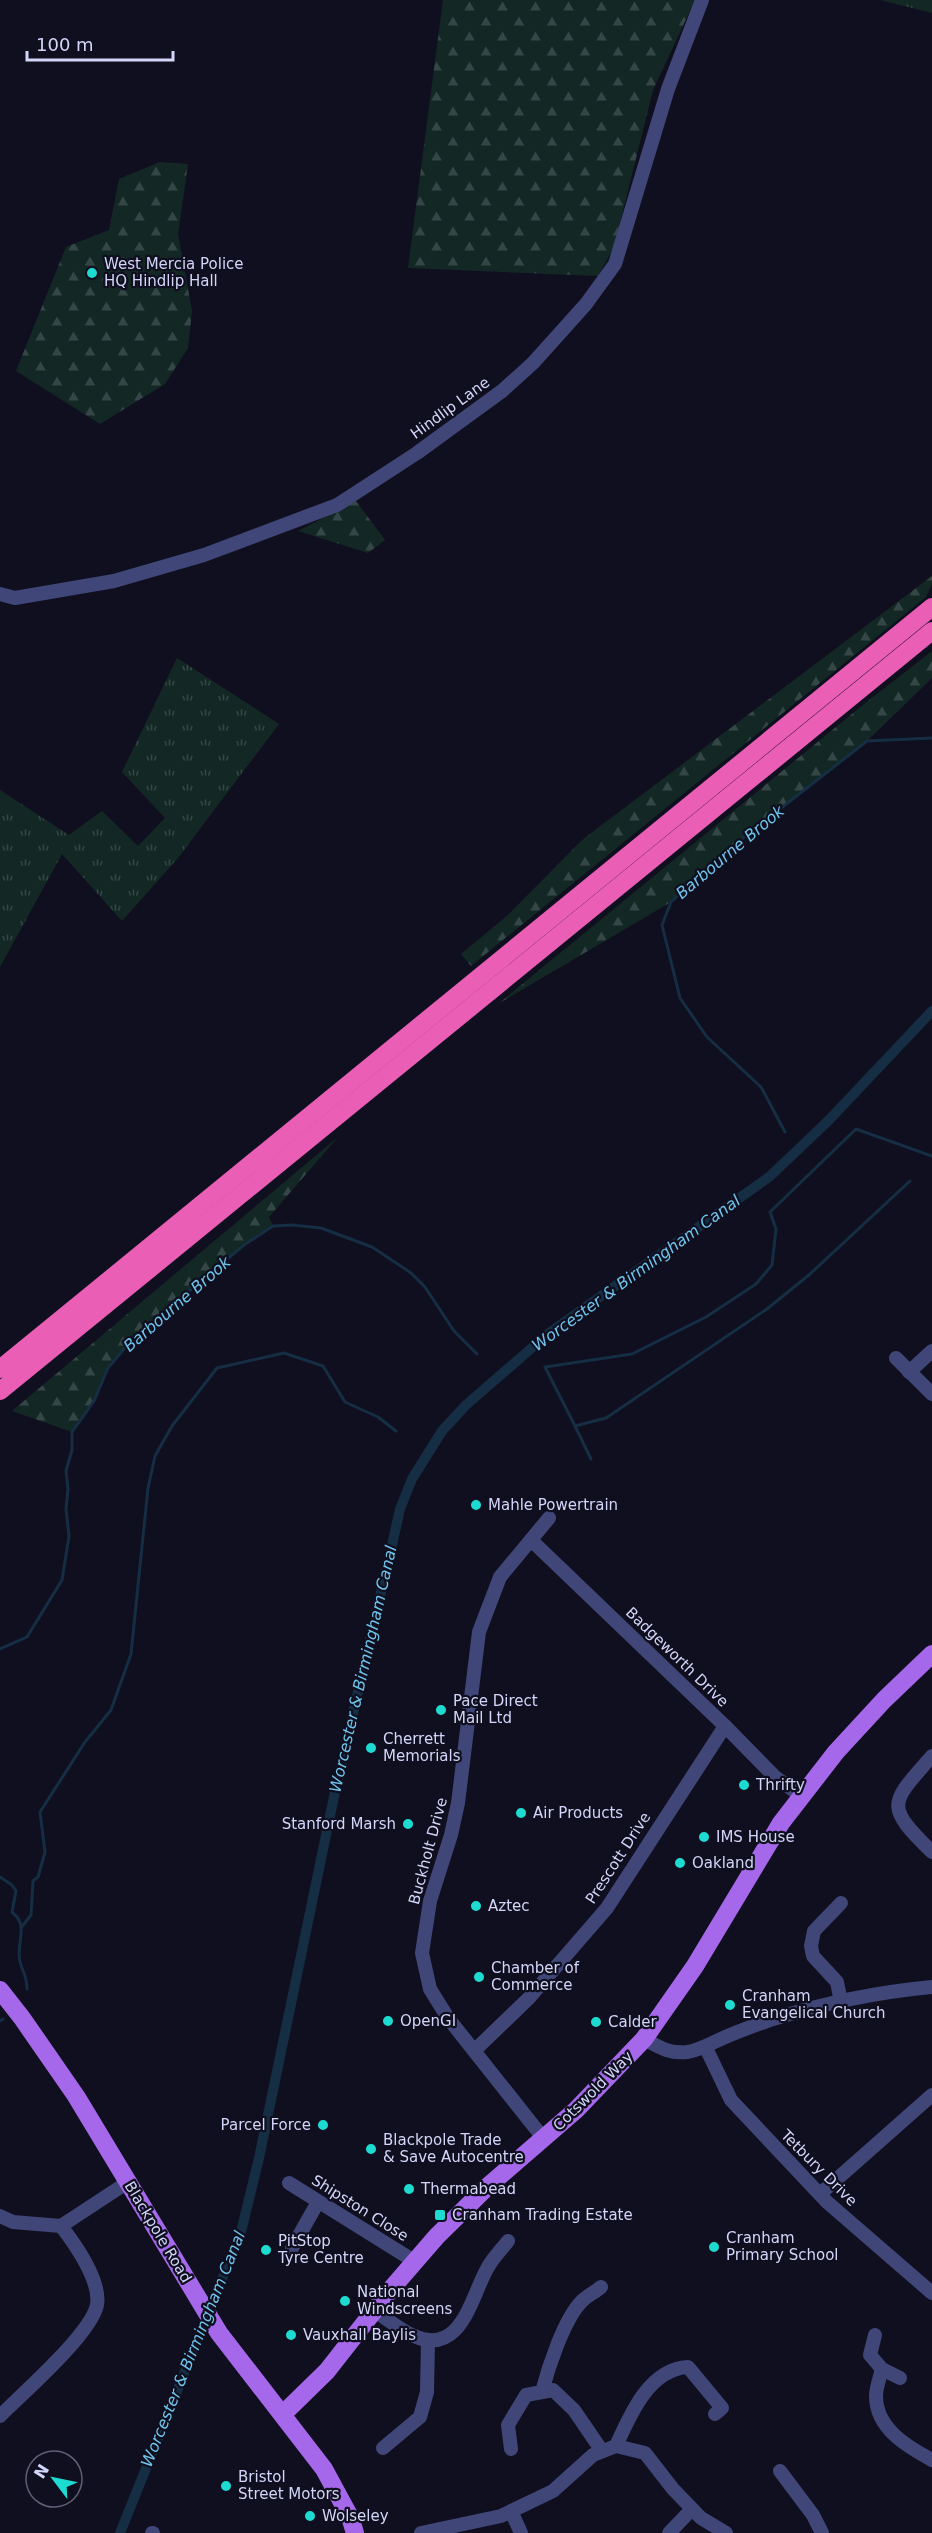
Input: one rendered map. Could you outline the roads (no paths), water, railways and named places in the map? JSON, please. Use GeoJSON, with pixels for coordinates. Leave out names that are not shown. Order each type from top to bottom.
{"type":"FeatureCollection","features":[{"type":"Feature","properties":{"kind":"highway"},"geometry":{"type":"LineString","coordinates":[[0,1369],[932,607]]}},
{"type":"Feature","properties":{"kind":"highway"},"geometry":{"type":"LineString","coordinates":[[0,1391],[932,631]]}},
{"type":"Feature","properties":{"kind":"main road","name":"Cotswold Way"},"geometry":{"type":"LineString","coordinates":[[283,2414],[327,2371],[414,2261],[459,2213],[544,2139],[623,2063],[644,2039],[695,1966],[781,1823],[801,1796],[836,1752],[884,1700],[932,1654]]}},
{"type":"Feature","properties":{"kind":"main road","name":"Blackpole Road"},"geometry":{"type":"LineString","coordinates":[[0,1990],[76,2096],[219,2333],[324,2469],[356,2533]]}},
{"type":"Feature","properties":{"kind":"street","name":"Hindlip Lane"},"geometry":{"type":"LineString","coordinates":[[0,594],[15,598],[114,581],[204,555],[336,505],[417,453],[502,391],[541,355],[586,304],[615,264],[668,89],[702,0]]}},
{"type":"Feature","properties":{"kind":"street"},"geometry":{"type":"LineString","coordinates":[[909,1372],[932,1352]]}},
{"type":"Feature","properties":{"kind":"street"},"geometry":{"type":"LineString","coordinates":[[896,1358],[932,1394]]}},
{"type":"Feature","properties":{"kind":"street","name":"Buckholt Drive"},"geometry":{"type":"LineString","coordinates":[[544,2139],[448,2018],[430,1989],[422,1953],[430,1901],[451,1835],[458,1803],[479,1632],[500,1577],[549,1518]]}},
{"type":"Feature","properties":{"kind":"street","name":"Badgeworth Drive"},"geometry":{"type":"LineString","coordinates":[[531,1540],[774,1776],[801,1796]]}},
{"type":"Feature","properties":{"kind":"street","name":"Prescott Drive"},"geometry":{"type":"LineString","coordinates":[[475,2050],[529,1998],[607,1908],[725,1726]]}},
{"type":"Feature","properties":{"kind":"street"},"geometry":{"type":"LineString","coordinates":[[932,1756],[904,1790],[897,1803],[898,1816],[932,1852]]}},
{"type":"Feature","properties":{"kind":"street"},"geometry":{"type":"LineString","coordinates":[[834,1903],[814,1931],[810,1946],[813,1956],[837,1982],[841,2002]]}},
{"type":"Feature","properties":{"kind":"street"},"geometry":{"type":"LineString","coordinates":[[644,2039],[668,2052],[687,2052],[706,2048],[720,2039],[774,2019],[841,2002],[932,1987]]}},
{"type":"Feature","properties":{"kind":"street","name":"Tetbury Drive"},"geometry":{"type":"LineString","coordinates":[[706,2048],[732,2100],[820,2194],[932,2293]]}},
{"type":"Feature","properties":{"kind":"street"},"geometry":{"type":"LineString","coordinates":[[820,2194],[932,2095]]}},
{"type":"Feature","properties":{"kind":"street"},"geometry":{"type":"LineString","coordinates":[[0,2216],[12,2222],[61,2226],[128,2182]]}},
{"type":"Feature","properties":{"kind":"street","name":"Shipston Close"},"geometry":{"type":"LineString","coordinates":[[289,2182],[414,2261]]}},
{"type":"Feature","properties":{"kind":"street"},"geometry":{"type":"LineString","coordinates":[[292,2248],[318,2202]]}},
{"type":"Feature","properties":{"kind":"street"},"geometry":{"type":"LineString","coordinates":[[0,2416],[68,2347],[93,2318],[97,2303],[95,2284],[61,2226]]}},
{"type":"Feature","properties":{"kind":"street"},"geometry":{"type":"LineString","coordinates":[[375,2311],[414,2336],[428,2340],[446,2338],[458,2330],[489,2266],[508,2241]]}},
{"type":"Feature","properties":{"kind":"street"},"geometry":{"type":"LineString","coordinates":[[542,2392],[549,2362],[570,2321],[581,2302],[601,2287]]}},
{"type":"Feature","properties":{"kind":"street"},"geometry":{"type":"LineString","coordinates":[[875,2335],[870,2355],[882,2369],[900,2378]]}},
{"type":"Feature","properties":{"kind":"street"},"geometry":{"type":"LineString","coordinates":[[383,2448],[420,2417],[428,2392],[428,2340]]}},
{"type":"Feature","properties":{"kind":"street"},"geometry":{"type":"LineString","coordinates":[[616,2446],[643,2393],[675,2368],[688,2367],[696,2376],[722,2408],[715,2414]]}},
{"type":"Feature","properties":{"kind":"street"},"geometry":{"type":"LineString","coordinates":[[882,2369],[876,2397],[883,2421],[894,2435],[932,2460]]}},
{"type":"Feature","properties":{"kind":"street"},"geometry":{"type":"LineString","coordinates":[[511,2449],[508,2425],[526,2395],[553,2390],[574,2410],[602,2451]]}},
{"type":"Feature","properties":{"kind":"street"},"geometry":{"type":"LineString","coordinates":[[427,2532],[501,2516],[554,2491],[592,2454],[616,2446],[645,2453],[692,2509],[726,2533]]}},
{"type":"Feature","properties":{"kind":"street"},"geometry":{"type":"LineString","coordinates":[[780,2471],[813,2515],[822,2533]]}},
{"type":"Feature","properties":{"kind":"street"},"geometry":{"type":"LineString","coordinates":[[669,2533],[692,2509]]}},
{"type":"Feature","properties":{"kind":"street"},"geometry":{"type":"LineString","coordinates":[[511,2511],[520,2533]]}},
{"type":"Feature","properties":{"kind":"waterway","name":"Barbourne Brook"},"geometry":{"type":"LineString","coordinates":[[785,1132],[761,1087],[707,1037],[680,998],[662,925],[671,902],[729,849],[867,741],[932,738]]}},
{"type":"Feature","properties":{"kind":"waterway","name":"Worcester & Birmingham Canal"},"geometry":{"type":"LineString","coordinates":[[120,2533],[241,2232],[259,2158],[336,1787],[400,1509],[412,1479],[442,1431],[466,1405],[549,1333],[769,1177],[829,1120],[932,1011]]}},
{"type":"Feature","properties":{"kind":"waterway","name":"Barbourne Brook"},"geometry":{"type":"LineString","coordinates":[[910,1181],[810,1274],[767,1309],[606,1418],[575,1426],[545,1367],[632,1354],[706,1317],[756,1284],[772,1265],[776,1229],[770,1212],[856,1129],[932,1156]]}},
{"type":"Feature","properties":{"kind":"waterway","name":"Barbourne Brook"},"geometry":{"type":"LineString","coordinates":[[0,1649],[27,1637],[62,1580],[69,1536],[66,1471],[72,1450],[72,1432],[94,1401],[108,1368],[134,1337],[244,1245],[273,1226],[321,1228],[372,1247],[411,1273],[425,1287],[454,1331],[477,1354]]}},
{"type":"Feature","properties":{"kind":"waterway"},"geometry":{"type":"LineString","coordinates":[[21,1928],[31,1915],[33,1881],[38,1877],[45,1852],[40,1812],[85,1742],[111,1710],[131,1654],[148,1488],[155,1456],[172,1426],[217,1368],[284,1353],[323,1366],[345,1402],[378,1417],[396,1431]]}},
{"type":"Feature","properties":{"kind":"waterway"},"geometry":{"type":"LineString","coordinates":[[575,1426],[591,1459]]}},
{"type":"Feature","properties":{"kind":"waterway","name":"Barbourne Brook"},"geometry":{"type":"LineString","coordinates":[[0,1877],[12,1885],[16,1891],[12,1912],[21,1925],[19,1958],[27,1989]]}},
{"type":"Feature","properties":{"kind":"place","name":"West Mercia Police HQ Hindlip Hall"},"geometry":{"type":"Point","coordinates":[92,273]}},
{"type":"Feature","properties":{"kind":"place","name":"Mahle Powertrain"},"geometry":{"type":"Point","coordinates":[476,1505]}},
{"type":"Feature","properties":{"kind":"place","name":"Pace Direct Mail Ltd"},"geometry":{"type":"Point","coordinates":[441,1710]}},
{"type":"Feature","properties":{"kind":"place","name":"Cherrett Memorials"},"geometry":{"type":"Point","coordinates":[371,1748]}},
{"type":"Feature","properties":{"kind":"place","name":"Thrifty"},"geometry":{"type":"Point","coordinates":[744,1785]}},
{"type":"Feature","properties":{"kind":"place","name":"Air Products"},"geometry":{"type":"Point","coordinates":[521,1813]}},
{"type":"Feature","properties":{"kind":"place","name":"Stanford Marsh"},"geometry":{"type":"Point","coordinates":[408,1824]}},
{"type":"Feature","properties":{"kind":"place","name":"IMS House"},"geometry":{"type":"Point","coordinates":[704,1837]}},
{"type":"Feature","properties":{"kind":"place","name":"Oakland"},"geometry":{"type":"Point","coordinates":[680,1863]}},
{"type":"Feature","properties":{"kind":"place","name":"Aztec"},"geometry":{"type":"Point","coordinates":[476,1906]}},
{"type":"Feature","properties":{"kind":"place","name":"Chamber of Commerce"},"geometry":{"type":"Point","coordinates":[479,1977]}},
{"type":"Feature","properties":{"kind":"place","name":"Cranham Evangelical Church"},"geometry":{"type":"Point","coordinates":[730,2005]}},
{"type":"Feature","properties":{"kind":"place","name":"OpenGI"},"geometry":{"type":"Point","coordinates":[388,2021]}},
{"type":"Feature","properties":{"kind":"place","name":"Calder"},"geometry":{"type":"Point","coordinates":[596,2022]}},
{"type":"Feature","properties":{"kind":"place","name":"Parcel Force"},"geometry":{"type":"Point","coordinates":[323,2125]}},
{"type":"Feature","properties":{"kind":"place","name":"Blackpole Trade & Save Autocentre"},"geometry":{"type":"Point","coordinates":[371,2149]}},
{"type":"Feature","properties":{"kind":"place","name":"Thermabead"},"geometry":{"type":"Point","coordinates":[409,2189]}},
{"type":"Feature","properties":{"kind":"place","name":"Cranham Trading Estate"},"geometry":{"type":"Point","coordinates":[440,2215]}},
{"type":"Feature","properties":{"kind":"place","name":"Cranham Primary School"},"geometry":{"type":"Point","coordinates":[714,2247]}},
{"type":"Feature","properties":{"kind":"place","name":"PitStop Tyre Centre"},"geometry":{"type":"Point","coordinates":[266,2250]}},
{"type":"Feature","properties":{"kind":"place","name":"National Windscreens"},"geometry":{"type":"Point","coordinates":[345,2301]}},
{"type":"Feature","properties":{"kind":"place","name":"Vauxhall Baylis"},"geometry":{"type":"Point","coordinates":[291,2335]}},
{"type":"Feature","properties":{"kind":"place","name":"Bristol Street Motors"},"geometry":{"type":"Point","coordinates":[226,2486]}},
{"type":"Feature","properties":{"kind":"place","name":"Wolseley"},"geometry":{"type":"Point","coordinates":[310,2516]}}]}
